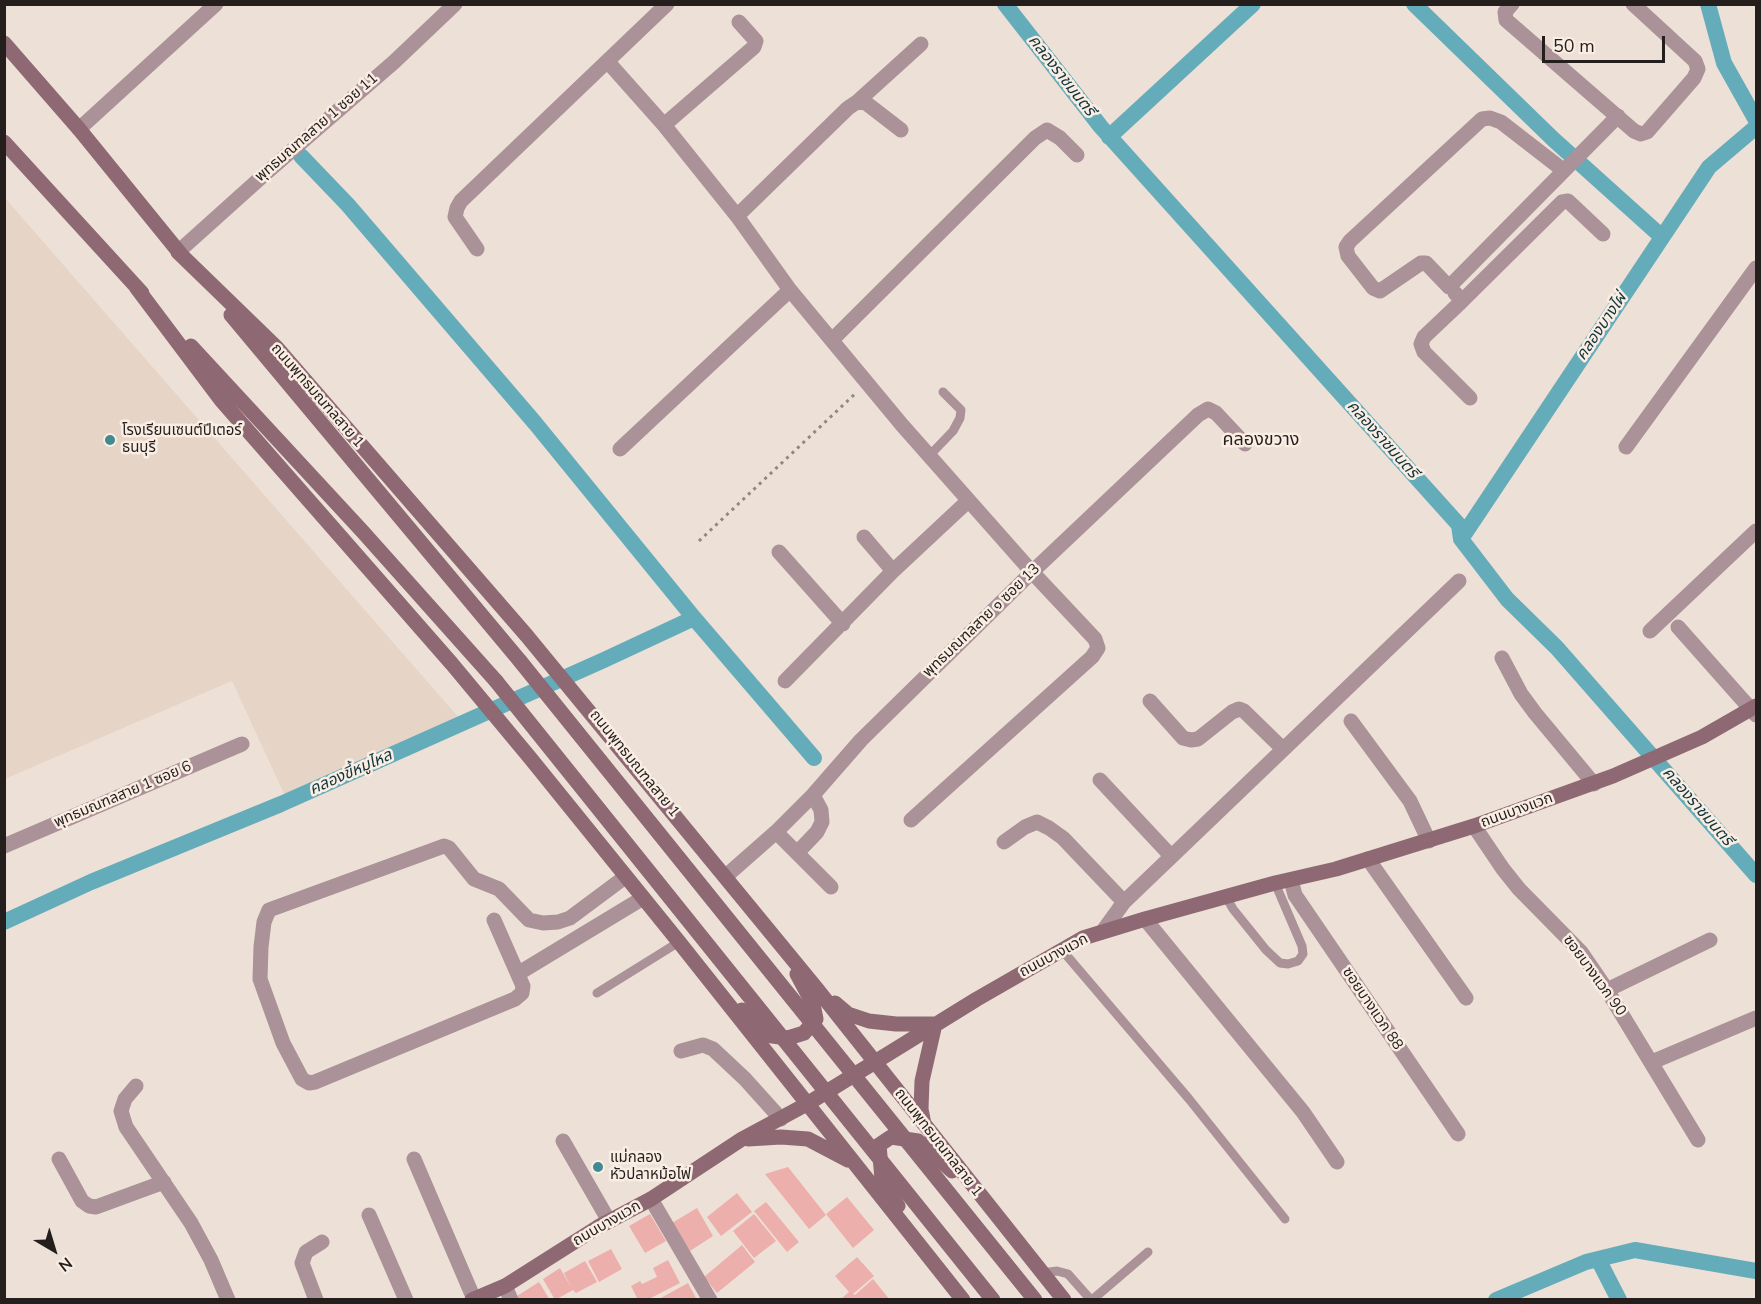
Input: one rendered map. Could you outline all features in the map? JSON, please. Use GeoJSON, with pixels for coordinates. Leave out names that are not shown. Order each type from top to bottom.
{"type":"FeatureCollection","features":[{"type":"Feature","properties":{"kind":"main road","name":"ถนนพุทธมณฑลสาย 1"},"geometry":{"type":"LineString","coordinates":[[4,43],[79,129],[178,252],[520,661],[1035,1299]]}},
{"type":"Feature","properties":{"kind":"main road"},"geometry":{"type":"LineString","coordinates":[[4,142],[363,532],[496,681],[993,1299]]}},
{"type":"Feature","properties":{"kind":"main road","name":"ถนนพุทธมณฑลสาย 1"},"geometry":{"type":"LineString","coordinates":[[178,252],[277,348],[527,636],[726,876],[1064,1299]]}},
{"type":"Feature","properties":{"kind":"main road"},"geometry":{"type":"LineString","coordinates":[[136,287],[221,400],[452,664],[531,759],[963,1299]]}},
{"type":"Feature","properties":{"kind":"main road","name":"ถนนบางแวก"},"geometry":{"type":"LineString","coordinates":[[473,1299],[508,1292],[609,1221],[651,1199],[742,1139],[807,1104],[935,1024],[1083,938],[1145,918],[1368,859],[1474,826],[1613,776],[1702,737],[1755,710]]}},
{"type":"Feature","properties":{"kind":"main road"},"geometry":{"type":"LineString","coordinates":[[714,986],[772,1036],[788,1038],[804,1034],[816,1018],[813,1004],[781,945]]}},
{"type":"Feature","properties":{"kind":"main road"},"geometry":{"type":"LineString","coordinates":[[817,989],[848,1014],[869,1021],[935,1024],[922,1081],[921,1109],[925,1127]]}},
{"type":"Feature","properties":{"kind":"main road"},"geometry":{"type":"LineString","coordinates":[[742,1139],[781,1137],[808,1139],[853,1162]]}},
{"type":"Feature","properties":{"kind":"main road"},"geometry":{"type":"LineString","coordinates":[[939,1269],[882,1179],[879,1145],[891,1137],[918,1141],[981,1197]]}},
{"type":"Feature","properties":{"kind":"street"},"geometry":{"type":"LineString","coordinates":[[79,129],[216,4]]}},
{"type":"Feature","properties":{"kind":"street","name":"พุทธมณฑลสาย 1 ซอย 11"},"geometry":{"type":"LineString","coordinates":[[178,252],[394,62],[456,4]]}},
{"type":"Feature","properties":{"kind":"street"},"geometry":{"type":"LineString","coordinates":[[477,249],[455,217],[461,201],[609,62],[667,4]]}},
{"type":"Feature","properties":{"kind":"street"},"geometry":{"type":"LineString","coordinates":[[1512,4],[1505,12],[1506,20],[1634,131],[1641,134],[1647,132],[1694,78],[1698,69],[1695,61],[1633,4]]}},
{"type":"Feature","properties":{"kind":"street"},"geometry":{"type":"LineString","coordinates":[[664,125],[754,46],[756,41],[739,22]]}},
{"type":"Feature","properties":{"kind":"street"},"geometry":{"type":"LineString","coordinates":[[737,216],[848,108],[921,44]]}},
{"type":"Feature","properties":{"kind":"street"},"geometry":{"type":"LineString","coordinates":[[609,62],[664,125],[737,216],[790,290],[867,383],[968,501],[1095,639],[1098,648],[1092,657],[911,820]]}},
{"type":"Feature","properties":{"kind":"street"},"geometry":{"type":"LineString","coordinates":[[857,102],[866,103],[901,130]]}},
{"type":"Feature","properties":{"kind":"street"},"geometry":{"type":"LineString","coordinates":[[1449,287],[1618,116]]}},
{"type":"Feature","properties":{"kind":"street"},"geometry":{"type":"LineString","coordinates":[[1462,301],[1426,263],[1420,263],[1380,291],[1372,288],[1348,256],[1346,247],[1350,240],[1482,119],[1490,118],[1501,122],[1565,168]]}},
{"type":"Feature","properties":{"kind":"street"},"geometry":{"type":"LineString","coordinates":[[832,340],[1035,138],[1047,130],[1060,138],[1077,155]]}},
{"type":"Feature","properties":{"kind":"street"},"geometry":{"type":"LineString","coordinates":[[1470,398],[1424,352],[1421,344],[1424,337],[1562,202],[1568,201],[1603,234]]}},
{"type":"Feature","properties":{"kind":"street"},"geometry":{"type":"LineString","coordinates":[[1626,447],[1756,268]]}},
{"type":"Feature","properties":{"kind":"street"},"geometry":{"type":"LineString","coordinates":[[620,449],[790,290]]}},
{"type":"Feature","properties":{"kind":"street","name":"พุทธมณฑลสาย ๑ ซอย 13"},"geometry":{"type":"LineString","coordinates":[[726,876],[776,832],[813,795],[861,740],[1032,572],[1190,423],[1208,409],[1216,413],[1245,444]]}},
{"type":"Feature","properties":{"kind":"street"},"geometry":{"type":"LineString","coordinates":[[785,681],[893,571],[968,501]]}},
{"type":"Feature","properties":{"kind":"street"},"geometry":{"type":"LineString","coordinates":[[1650,631],[1756,531]]}},
{"type":"Feature","properties":{"kind":"street"},"geometry":{"type":"LineString","coordinates":[[864,537],[893,571]]}},
{"type":"Feature","properties":{"kind":"street"},"geometry":{"type":"LineString","coordinates":[[778,552],[843,624]]}},
{"type":"Feature","properties":{"kind":"street"},"geometry":{"type":"LineString","coordinates":[[1103,931],[1124,902],[1459,581]]}},
{"type":"Feature","properties":{"kind":"street"},"geometry":{"type":"LineString","coordinates":[[1678,627],[1755,710]]}},
{"type":"Feature","properties":{"kind":"street"},"geometry":{"type":"LineString","coordinates":[[1502,658],[1521,694],[1594,783]]}},
{"type":"Feature","properties":{"kind":"street"},"geometry":{"type":"LineString","coordinates":[[1150,701],[1183,738],[1191,741],[1198,739],[1239,709],[1244,711],[1283,749]]}},
{"type":"Feature","properties":{"kind":"street"},"geometry":{"type":"LineString","coordinates":[[1351,721],[1410,801],[1429,841]]}},
{"type":"Feature","properties":{"kind":"street","name":"พุทธมณฑลสาย 1 ซอย 6"},"geometry":{"type":"LineString","coordinates":[[4,846],[242,744]]}},
{"type":"Feature","properties":{"kind":"street"},"geometry":{"type":"LineString","coordinates":[[1100,780],[1171,856]]}},
{"type":"Feature","properties":{"kind":"street"},"geometry":{"type":"LineString","coordinates":[[797,853],[817,832],[822,822],[821,810],[813,795]]}},
{"type":"Feature","properties":{"kind":"street"},"geometry":{"type":"LineString","coordinates":[[1004,842],[1025,826],[1037,822],[1049,828],[1063,838],[1124,902]]}},
{"type":"Feature","properties":{"kind":"street","name":"ซอยบางแวก 90"},"geometry":{"type":"LineString","coordinates":[[1474,826],[1503,869],[1581,952],[1652,1062],[1698,1140]]}},
{"type":"Feature","properties":{"kind":"street"},"geometry":{"type":"LineString","coordinates":[[776,832],[831,887]]}},
{"type":"Feature","properties":{"kind":"street"},"geometry":{"type":"LineString","coordinates":[[494,920],[523,986],[522,993],[515,999],[315,1082],[309,1083],[302,1079],[283,1044],[260,980],[264,922],[269,910],[439,846],[449,848],[474,879],[499,889],[529,920],[543,923],[570,918],[625,877]]}},
{"type":"Feature","properties":{"kind":"street"},"geometry":{"type":"LineString","coordinates":[[1368,859],[1466,998]]}},
{"type":"Feature","properties":{"kind":"street","name":"ซอยบางแวก 88"},"geometry":{"type":"LineString","coordinates":[[1291,880],[1295,895],[1458,1134]]}},
{"type":"Feature","properties":{"kind":"street"},"geometry":{"type":"LineString","coordinates":[[519,973],[643,898]]}},
{"type":"Feature","properties":{"kind":"street"},"geometry":{"type":"LineString","coordinates":[[1145,918],[1303,1112],[1337,1161]]}},
{"type":"Feature","properties":{"kind":"street"},"geometry":{"type":"LineString","coordinates":[[1607,990],[1710,940]]}},
{"type":"Feature","properties":{"kind":"street"},"geometry":{"type":"LineString","coordinates":[[1652,1062],[1756,1018]]}},
{"type":"Feature","properties":{"kind":"street"},"geometry":{"type":"LineString","coordinates":[[681,1051],[703,1045],[712,1049],[746,1079],[781,1119]]}},
{"type":"Feature","properties":{"kind":"street"},"geometry":{"type":"LineString","coordinates":[[135,1086],[125,1099],[122,1111],[126,1127],[191,1223],[228,1299]]}},
{"type":"Feature","properties":{"kind":"street"},"geometry":{"type":"LineString","coordinates":[[563,1141],[609,1221]]}},
{"type":"Feature","properties":{"kind":"street"},"geometry":{"type":"LineString","coordinates":[[414,1158],[473,1299]]}},
{"type":"Feature","properties":{"kind":"street"},"geometry":{"type":"LineString","coordinates":[[59,1159],[82,1201],[89,1206],[96,1207],[164,1182]]}},
{"type":"Feature","properties":{"kind":"street"},"geometry":{"type":"LineString","coordinates":[[651,1199],[710,1299]]}},
{"type":"Feature","properties":{"kind":"street"},"geometry":{"type":"LineString","coordinates":[[369,1215],[406,1299]]}},
{"type":"Feature","properties":{"kind":"street"},"geometry":{"type":"LineString","coordinates":[[316,1299],[302,1263],[306,1252],[322,1242]]}},
{"type":"Feature","properties":{"kind":"lane"},"geometry":{"type":"LineString","coordinates":[[929,456],[953,431],[960,418],[961,410],[943,392]]}},
{"type":"Feature","properties":{"kind":"lane"},"geometry":{"type":"LineString","coordinates":[[1226,897],[1266,950],[1280,963],[1288,964],[1298,961],[1304,954],[1275,884]]}},
{"type":"Feature","properties":{"kind":"lane"},"geometry":{"type":"LineString","coordinates":[[597,993],[679,942]]}},
{"type":"Feature","properties":{"kind":"lane"},"geometry":{"type":"LineString","coordinates":[[1062,950],[1190,1099],[1286,1219]]}},
{"type":"Feature","properties":{"kind":"lane"},"geometry":{"type":"LineString","coordinates":[[1042,1273],[1057,1271],[1068,1274],[1091,1299],[1148,1252]]}},
{"type":"Feature","properties":{"kind":"path"},"geometry":{"type":"LineString","coordinates":[[699,541],[867,383]]}},
{"type":"Feature","properties":{"kind":"shaded area","name":"โรงเรียนเซนต์ปีเตอร์ ธนบุรี"},"geometry":{"type":"Polygon","coordinates":[[[4,198],[460,719],[286,798],[232,681],[5,779],[4,198]]]}},
{"type":"Feature","properties":{"kind":"building"},"geometry":{"type":"Polygon","coordinates":[[[788,1167],[826,1215],[809,1229],[765,1174],[788,1167]]]}},
{"type":"Feature","properties":{"kind":"building"},"geometry":{"type":"Polygon","coordinates":[[[737,1193],[752,1212],[721,1236],[707,1217],[737,1193]]]}},
{"type":"Feature","properties":{"kind":"building"},"geometry":{"type":"Polygon","coordinates":[[[847,1197],[874,1230],[853,1248],[826,1214],[847,1197]]]}},
{"type":"Feature","properties":{"kind":"building"},"geometry":{"type":"Polygon","coordinates":[[[766,1202],[799,1242],[787,1252],[754,1211],[766,1202]]]}},
{"type":"Feature","properties":{"kind":"building"},"geometry":{"type":"Polygon","coordinates":[[[697,1208],[713,1236],[690,1251],[672,1223],[697,1208]]]}},
{"type":"Feature","properties":{"kind":"building"},"geometry":{"type":"Polygon","coordinates":[[[650,1214],[666,1241],[645,1253],[629,1226],[650,1214]]]}},
{"type":"Feature","properties":{"kind":"building"},"geometry":{"type":"Polygon","coordinates":[[[754,1214],[776,1241],[754,1258],[733,1231],[754,1214]]]}},
{"type":"Feature","properties":{"kind":"building"},"geometry":{"type":"Polygon","coordinates":[[[742,1245],[755,1262],[717,1293],[704,1277],[742,1245]]]}},
{"type":"Feature","properties":{"kind":"building"},"geometry":{"type":"Polygon","coordinates":[[[611,1249],[622,1269],[599,1282],[588,1261],[611,1249]]]}},
{"type":"Feature","properties":{"kind":"building"},"geometry":{"type":"Polygon","coordinates":[[[857,1257],[874,1276],[853,1294],[855,1295],[873,1279],[890,1300],[840,1300],[849,1292],[835,1276],[857,1257]]]}},
{"type":"Feature","properties":{"kind":"building"},"geometry":{"type":"Polygon","coordinates":[[[668,1260],[680,1283],[647,1300],[638,1300],[631,1286],[657,1277],[653,1268],[668,1260]]]}},
{"type":"Feature","properties":{"kind":"building"},"geometry":{"type":"Polygon","coordinates":[[[585,1261],[597,1282],[576,1293],[573,1290],[555,1300],[543,1279],[560,1268],[571,1287],[564,1273],[585,1261]]]}},
{"type":"Feature","properties":{"kind":"building"},"geometry":{"type":"Polygon","coordinates":[[[539,1282],[550,1300],[519,1300],[517,1296],[539,1282]]]}},
{"type":"Feature","properties":{"kind":"building"},"geometry":{"type":"Polygon","coordinates":[[[688,1283],[697,1300],[657,1300],[688,1283]]]}},
{"type":"Feature","properties":{"kind":"waterway","name":"คลองราชมนตรี"},"geometry":{"type":"LineString","coordinates":[[1005,4],[1101,127],[1459,525],[1461,539],[1507,599],[1557,648],[1756,875]]}},
{"type":"Feature","properties":{"kind":"waterway"},"geometry":{"type":"LineString","coordinates":[[1109,137],[1253,4]]}},
{"type":"Feature","properties":{"kind":"waterway"},"geometry":{"type":"LineString","coordinates":[[1414,4],[1553,139],[1662,237]]}},
{"type":"Feature","properties":{"kind":"waterway"},"geometry":{"type":"LineString","coordinates":[[1708,4],[1724,63],[1756,120]]}},
{"type":"Feature","properties":{"kind":"waterway","name":"คลองบางไผ่"},"geometry":{"type":"LineString","coordinates":[[1461,539],[1709,167],[1756,127]]}},
{"type":"Feature","properties":{"kind":"waterway"},"geometry":{"type":"LineString","coordinates":[[301,156],[348,205],[535,423],[694,618],[814,758]]}},
{"type":"Feature","properties":{"kind":"waterway","name":"คลองขี้หมูไหล"},"geometry":{"type":"LineString","coordinates":[[4,922],[91,882],[281,804],[694,618]]}},
{"type":"Feature","properties":{"kind":"waterway"},"geometry":{"type":"LineString","coordinates":[[1496,1300],[1586,1262],[1635,1250],[1756,1271]]}},
{"type":"Feature","properties":{"kind":"waterway"},"geometry":{"type":"LineString","coordinates":[[1598,1259],[1619,1300]]}},
{"type":"Feature","properties":{"kind":"place","name":"โรงเรียนเซนต์ปีเตอร์ ธนบุรี"},"geometry":{"type":"Point","coordinates":[110,440]}},
{"type":"Feature","properties":{"kind":"place","name":"แม่กลอง หัวปลาหม้อไฟ"},"geometry":{"type":"Point","coordinates":[598,1167]}},
{"type":"Feature","properties":{"kind":"district","name":"คลองขวาง"},"geometry":{"type":"Point","coordinates":[1261,441]}}]}
